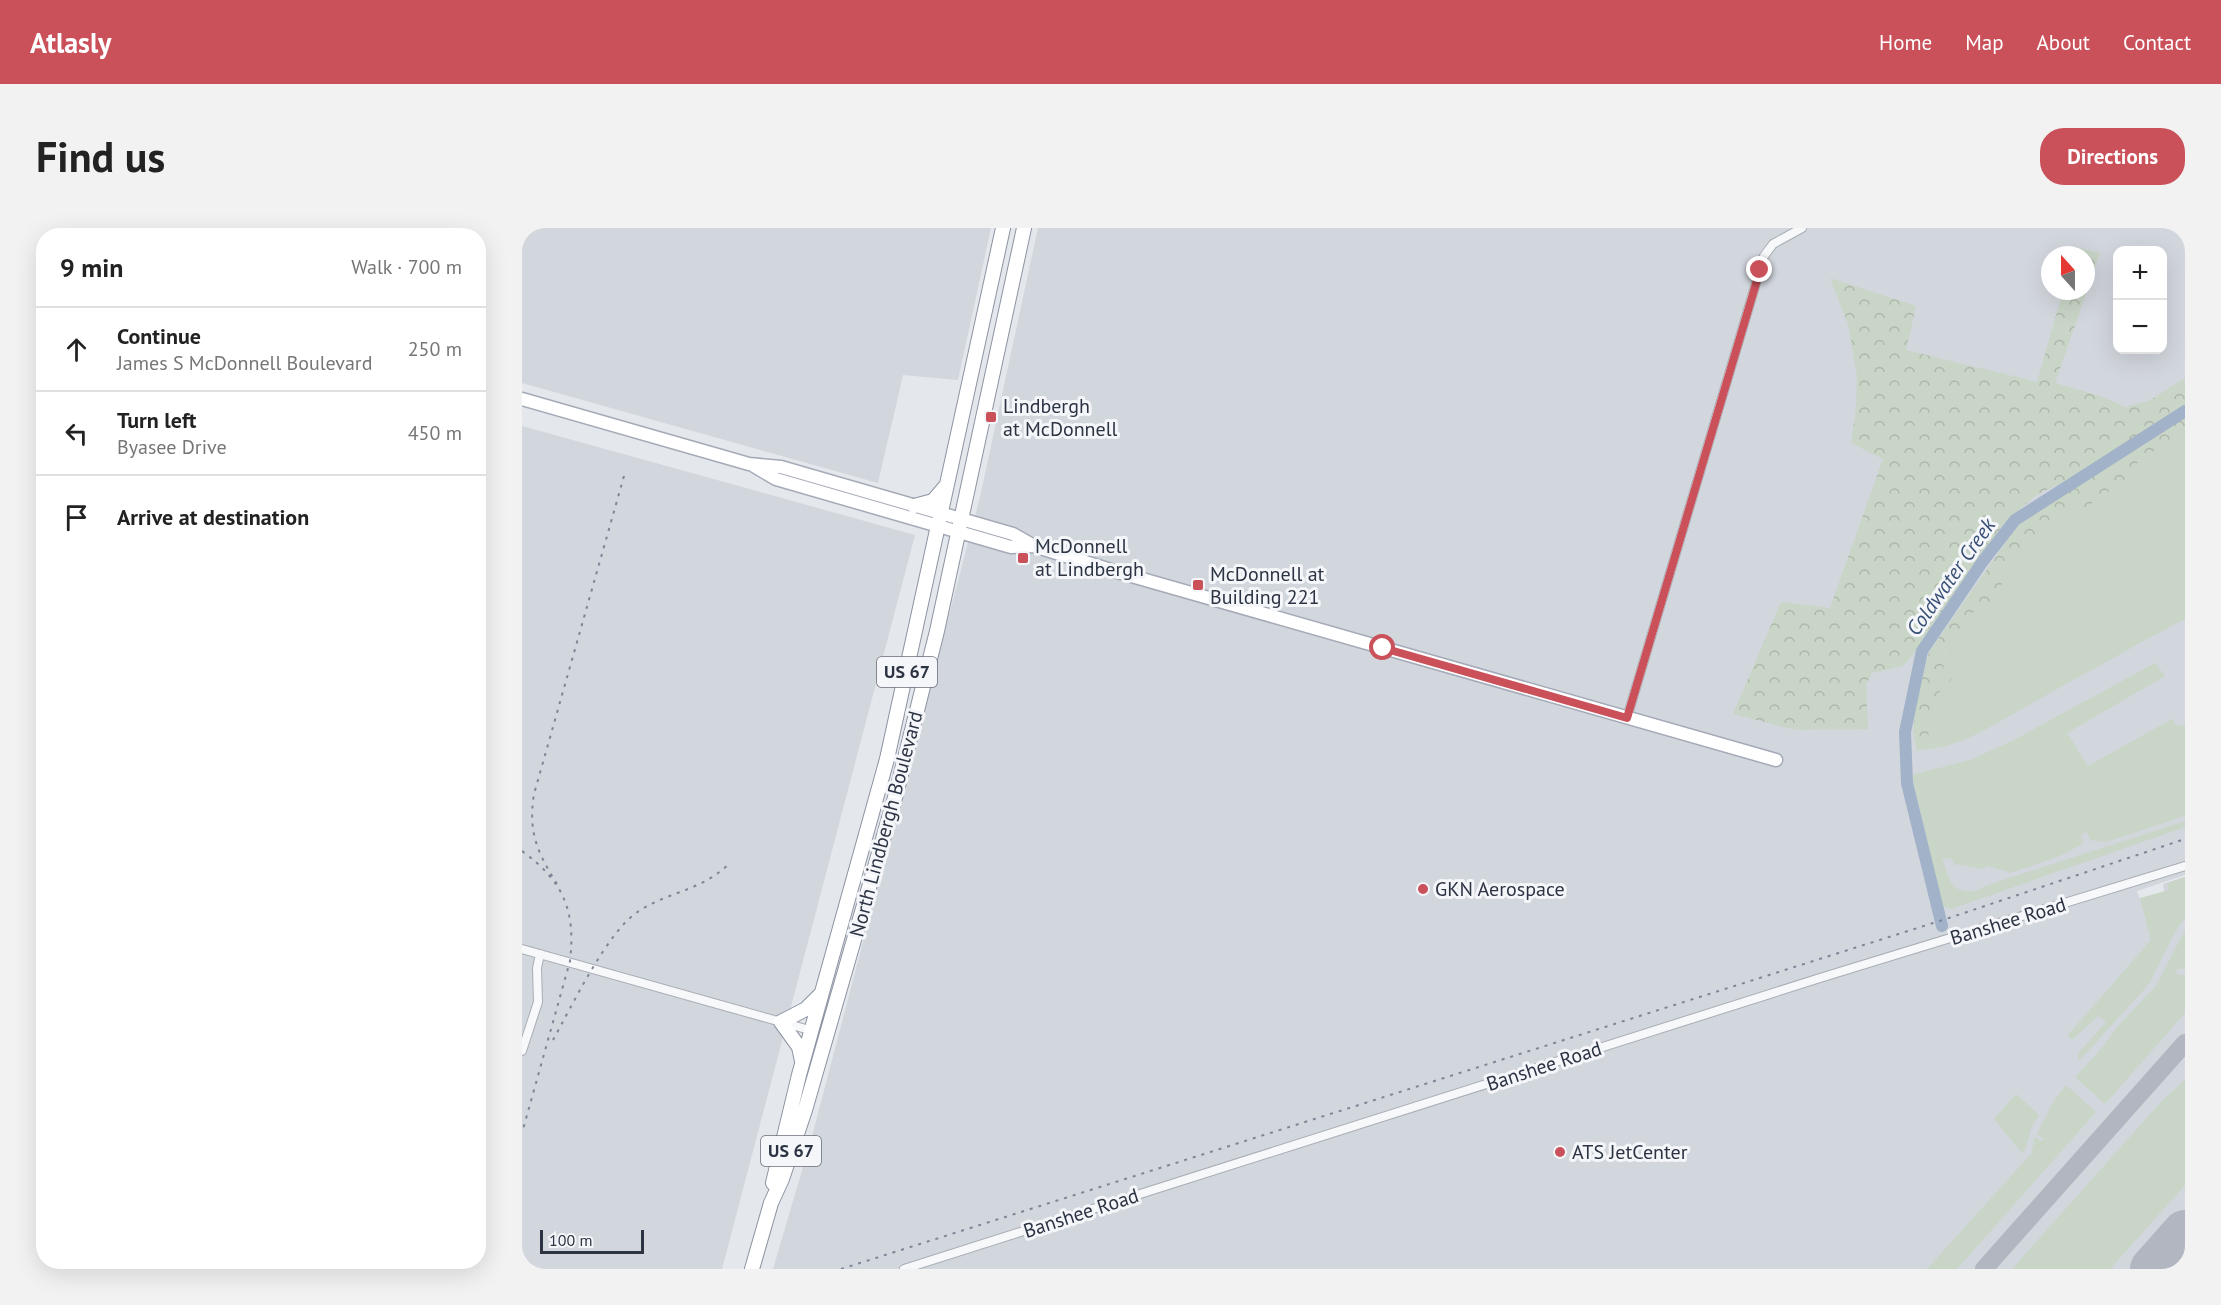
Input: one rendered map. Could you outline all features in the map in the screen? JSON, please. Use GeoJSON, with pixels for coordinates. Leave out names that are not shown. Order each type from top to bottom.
{"type":"FeatureCollection","features":[{"type":"Feature","properties":{"kind":"highway","name":"North Lindbergh Boulevard"},"geometry":{"type":"LineString","coordinates":[[771,1203],[780,1147],[885,766],[1003,228]]}},
{"type":"Feature","properties":{"kind":"highway","name":"North Lindbergh Boulevard"},"geometry":{"type":"LineString","coordinates":[[753,1269],[771,1203],[797,1135],[896,794],[937,631],[1024,228]]}},
{"type":"Feature","properties":{"kind":"highway"},"geometry":{"type":"LineString","coordinates":[[914,506],[933,501],[948,482]]}},
{"type":"Feature","properties":{"kind":"highway"},"geometry":{"type":"LineString","coordinates":[[802,1063],[799,1047],[781,1022],[806,1009],[822,993]]}},
{"type":"Feature","properties":{"kind":"main road"},"geometry":{"type":"LineString","coordinates":[[522,399],[749,464],[781,467],[914,506],[939,520]]}},
{"type":"Feature","properties":{"kind":"main road"},"geometry":{"type":"LineString","coordinates":[[749,464],[776,479],[960,526],[1013,534],[1034,546],[1776,760]]}},
{"type":"Feature","properties":{"kind":"street"},"geometry":{"type":"LineString","coordinates":[[1627,718],[1764,256],[1773,244],[1803,228]]}},
{"type":"Feature","properties":{"kind":"street","name":"Banshee Road"},"geometry":{"type":"LineString","coordinates":[[904,1269],[1820,978],[2185,866]]}},
{"type":"Feature","properties":{"kind":"street"},"geometry":{"type":"LineString","coordinates":[[522,949],[826,1035]]}},
{"type":"Feature","properties":{"kind":"street"},"geometry":{"type":"LineString","coordinates":[[522,1051],[538,1002],[537,968],[540,954]]}},
{"type":"Feature","properties":{"kind":"shaded area"},"geometry":{"type":"Polygon","coordinates":[[[522,228],[991,228],[958,380],[903,375],[878,483],[522,383],[522,228]]]}},
{"type":"Feature","properties":{"kind":"shaded area"},"geometry":{"type":"Polygon","coordinates":[[[1038,228],[2185,228],[2185,875],[2137,891],[2140,899],[2164,892],[2163,884],[2185,877],[2185,1269],[773,1269],[811,1140],[980,497],[1038,228]]]}},
{"type":"Feature","properties":{"kind":"shaded area"},"geometry":{"type":"Polygon","coordinates":[[[522,426],[915,535],[722,1269],[522,1269],[522,426]]]}},
{"type":"Feature","properties":{"kind":"green space"},"geometry":{"type":"Polygon","coordinates":[[[2095,252],[2100,253],[2095,267],[2095,252]]]}},
{"type":"Feature","properties":{"kind":"green space"},"geometry":{"type":"Polygon","coordinates":[[[1830,278],[1916,306],[1906,350],[2037,382],[2060,300],[2084,300],[2055,383],[2103,397],[2125,407],[2149,401],[2185,378],[2185,406],[2080,474],[2038,494],[2003,525],[1920,646],[1903,666],[1872,673],[1866,685],[1868,729],[1796,730],[1733,714],[1781,602],[1830,608],[1883,459],[1851,443],[1856,408],[1857,376],[1848,324],[1830,278]]]}},
{"type":"Feature","properties":{"kind":"green space"},"geometry":{"type":"Polygon","coordinates":[[[2185,418],[2185,439],[2179,442],[2175,440],[2141,458],[2126,478],[2086,507],[2075,509],[2072,515],[2059,521],[2054,517],[2049,520],[2049,531],[2038,542],[2027,547],[2026,554],[2007,560],[1999,567],[2005,604],[1990,616],[1975,612],[1966,615],[1971,627],[1955,643],[1943,668],[1956,672],[1948,684],[1936,695],[1929,717],[1928,749],[1917,751],[1913,731],[1916,703],[1929,652],[2020,522],[2185,418]]]}},
{"type":"Feature","properties":{"kind":"green space"},"geometry":{"type":"Polygon","coordinates":[[[2185,439],[2185,619],[1982,731],[1955,743],[1928,749],[1929,721],[1933,701],[1938,692],[1956,673],[1943,669],[1965,615],[1975,612],[1990,616],[2003,588],[1998,578],[1999,568],[2007,560],[2026,554],[2026,547],[2038,542],[2049,520],[2086,507],[2126,478],[2141,458],[2175,440],[2179,442],[2185,439]]]}},
{"type":"Feature","properties":{"kind":"green space"},"geometry":{"type":"Polygon","coordinates":[[[2155,663],[2165,676],[2067,733],[2088,766],[2172,719],[2176,726],[2185,725],[2185,816],[2106,842],[2090,840],[2087,832],[2080,835],[2084,843],[2062,855],[2010,873],[1988,866],[1983,869],[1954,864],[1951,858],[1942,858],[1948,877],[1954,886],[1965,891],[1974,891],[2185,821],[2185,827],[1951,909],[1942,906],[1912,775],[1970,760],[2012,741],[2155,663]]]}},
{"type":"Feature","properties":{"kind":"green space"},"geometry":{"type":"Polygon","coordinates":[[[2185,877],[2185,918],[2176,930],[2149,984],[2079,1061],[2077,1055],[2106,1022],[2098,1016],[2072,1040],[2068,1035],[2151,940],[2140,898],[2169,890],[2167,883],[2185,877]]]}},
{"type":"Feature","properties":{"kind":"green space"},"geometry":{"type":"Polygon","coordinates":[[[2185,930],[2185,969],[2177,969],[2176,974],[2185,975],[2185,1013],[2105,1104],[2075,1077],[2156,986],[2185,930]]]}},
{"type":"Feature","properties":{"kind":"green space"},"geometry":{"type":"Polygon","coordinates":[[[2185,1080],[2185,1185],[2110,1269],[2012,1269],[2161,1102],[2185,1080]]]}},
{"type":"Feature","properties":{"kind":"green space"},"geometry":{"type":"Polygon","coordinates":[[[2066,1085],[2096,1112],[1957,1269],[1927,1269],[2031,1154],[2035,1137],[2041,1141],[2044,1139],[2037,1134],[2052,1104],[2066,1085]]]}},
{"type":"Feature","properties":{"kind":"green space"},"geometry":{"type":"Polygon","coordinates":[[[2016,1094],[2039,1115],[2031,1128],[2025,1151],[2022,1153],[1994,1119],[2016,1094]]]}},
{"type":"Feature","properties":{"kind":"waterway","name":"Coldwater Creek"},"geometry":{"type":"LineString","coordinates":[[1942,926],[1907,783],[1905,732],[1922,651],[1983,561],[2015,520],[2185,411]]}},
{"type":"Feature","properties":{"kind":"taxiway"},"geometry":{"type":"LineString","coordinates":[[1984,1269],[2185,1043]]}},
{"type":"Feature","properties":{"kind":"runway"},"geometry":{"type":"LineString","coordinates":[[2153,1269],[2185,1233]]}},
{"type":"Feature","properties":{"kind":"railway"},"geometry":{"type":"LineString","coordinates":[[557,884],[539,851],[533,831],[534,794],[624,476]]}},
{"type":"Feature","properties":{"kind":"railway"},"geometry":{"type":"LineString","coordinates":[[841,1269],[1949,918],[2185,839]]}},
{"type":"Feature","properties":{"kind":"railway"},"geometry":{"type":"LineString","coordinates":[[522,851],[536,862],[557,886],[564,898],[571,927],[570,961],[522,1133]]}},
{"type":"Feature","properties":{"kind":"railway"},"geometry":{"type":"LineString","coordinates":[[553,1040],[603,951],[627,921],[650,904],[706,881],[728,865]]}},
{"type":"Feature","properties":{"kind":"place","name":"Lindbergh at McDonnell"},"geometry":{"type":"Point","coordinates":[991,417]}},
{"type":"Feature","properties":{"kind":"place","name":"McDonnell at Lindbergh"},"geometry":{"type":"Point","coordinates":[1023,558]}},
{"type":"Feature","properties":{"kind":"place","name":"McDonnell at Building 221"},"geometry":{"type":"Point","coordinates":[1198,585]}},
{"type":"Feature","properties":{"kind":"place","name":"GKN Aerospace"},"geometry":{"type":"Point","coordinates":[1423,889]}},
{"type":"Feature","properties":{"kind":"place","name":"ATS JetCenter"},"geometry":{"type":"Point","coordinates":[1560,1152]}},
{"type":"Feature","properties":{"kind":"route"},"geometry":{"type":"LineString","coordinates":[[1383,648],[1627,718],[1760,270]]}}]}
